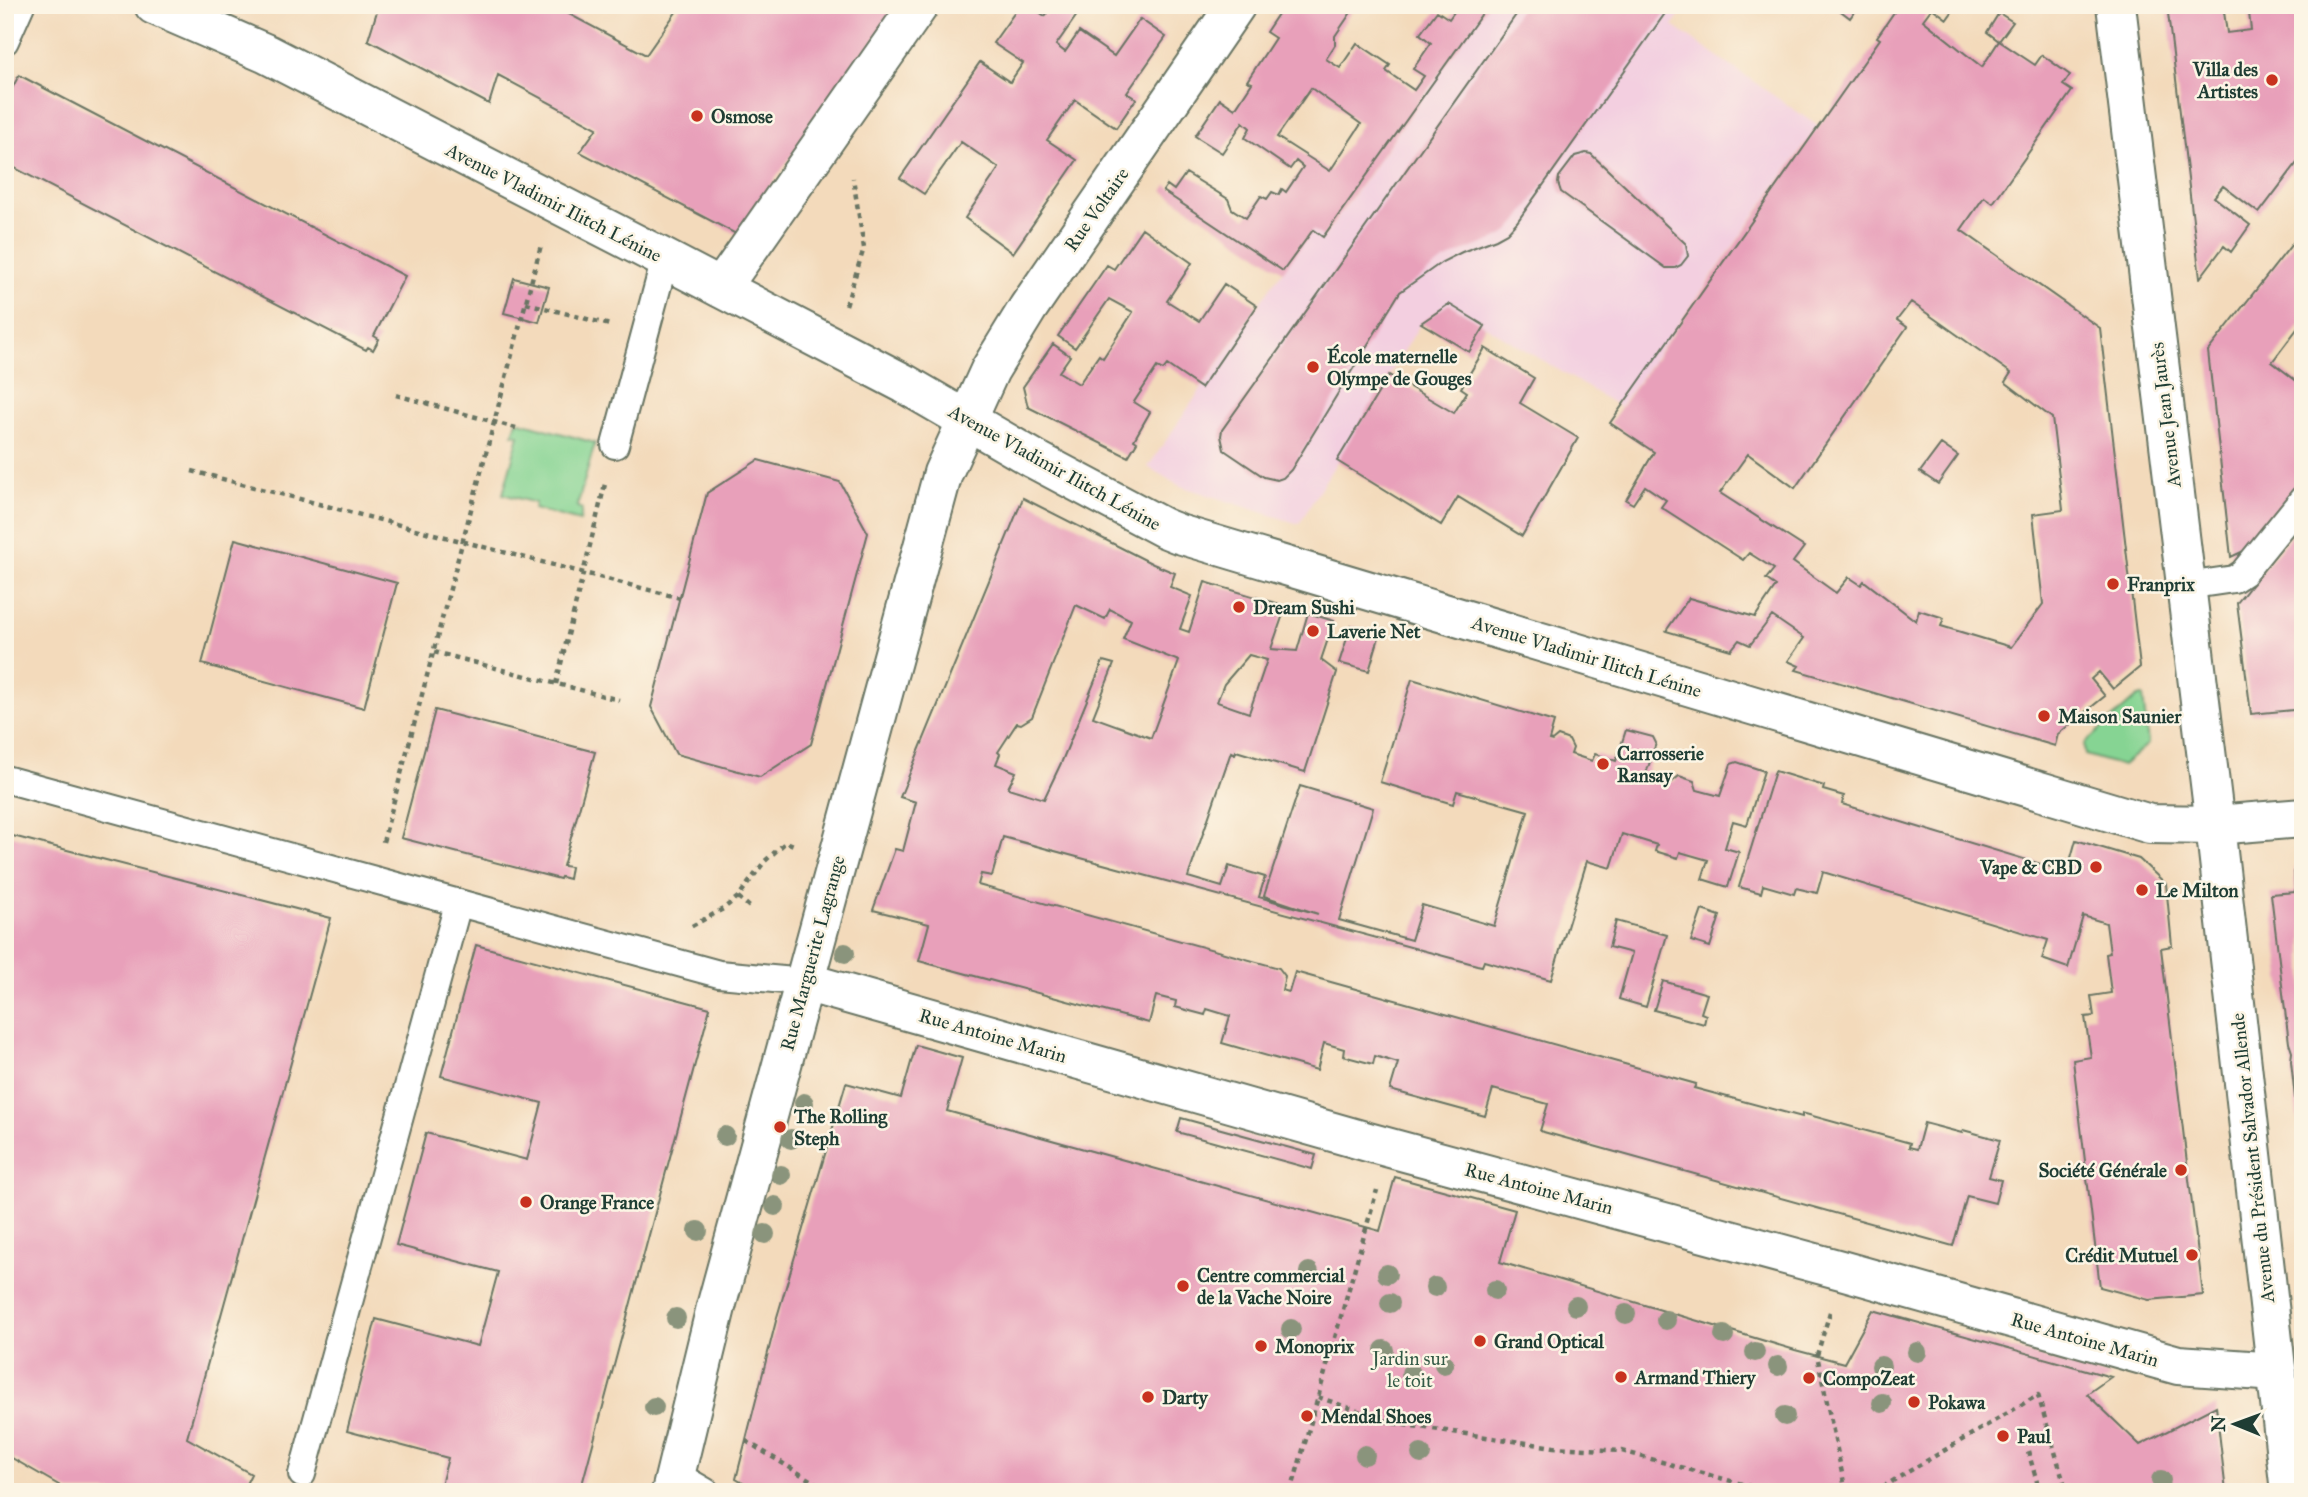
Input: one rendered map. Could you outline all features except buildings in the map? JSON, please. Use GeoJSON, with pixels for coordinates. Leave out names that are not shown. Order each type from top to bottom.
{"type":"FeatureCollection","features":[{"type":"Feature","properties":{"kind":"street"},"geometry":{"type":"LineString","coordinates":[[721,288],[919,5]]}},
{"type":"Feature","properties":{"kind":"street","name":"Rue Voltaire"},"geometry":{"type":"LineString","coordinates":[[966,419],[990,370],[1028,308],[1236,5]]}},
{"type":"Feature","properties":{"kind":"street","name":"Avenue Jean Jaurès"},"geometry":{"type":"LineString","coordinates":[[2116,5],[2215,825]]}},
{"type":"Feature","properties":{"kind":"street","name":"Avenue Vladimir Ilitch Lénine"},"geometry":{"type":"LineString","coordinates":[[171,9],[267,54],[666,259],[905,384],[1034,459],[1179,534],[2150,824],[2215,825],[2303,818]]}},
{"type":"Feature","properties":{"kind":"street","name":"Rue Marguerite Lagrange"},"geometry":{"type":"LineString","coordinates":[[684,1486],[716,1307],[943,473],[966,419]]}},
{"type":"Feature","properties":{"kind":"street","name":"Avenue du Président Salvador Allende"},"geometry":{"type":"LineString","coordinates":[[2215,825],[2290,1492]]}},
{"type":"Feature","properties":{"kind":"street","name":"Rue Antoine Marin"},"geometry":{"type":"LineString","coordinates":[[805,982],[1368,1142],[1841,1270],[2178,1365],[2277,1372]]}},
{"type":"Feature","properties":{"kind":"lane"},"geometry":{"type":"LineString","coordinates":[[5,41],[21,5]]}},
{"type":"Feature","properties":{"kind":"lane"},"geometry":{"type":"LineString","coordinates":[[615,445],[666,259]]}},
{"type":"Feature","properties":{"kind":"lane"},"geometry":{"type":"LineString","coordinates":[[2186,586],[2234,579],[2243,573],[2303,499]]}},
{"type":"Feature","properties":{"kind":"lane"},"geometry":{"type":"LineString","coordinates":[[5,779],[719,974],[805,982]]}},
{"type":"Feature","properties":{"kind":"lane"},"geometry":{"type":"LineString","coordinates":[[302,1474],[458,904]]}},
{"type":"Feature","properties":{"kind":"path"},"geometry":{"type":"LineString","coordinates":[[846,305],[864,248],[853,176]]}},
{"type":"Feature","properties":{"kind":"path"},"geometry":{"type":"LineString","coordinates":[[373,880],[542,244]]}},
{"type":"Feature","properties":{"kind":"path"},"geometry":{"type":"LineString","coordinates":[[526,303],[645,333]]}},
{"type":"Feature","properties":{"kind":"path"},"geometry":{"type":"LineString","coordinates":[[396,395],[516,428]]}},
{"type":"Feature","properties":{"kind":"path"},"geometry":{"type":"LineString","coordinates":[[556,684],[615,445]]}},
{"type":"Feature","properties":{"kind":"path"},"geometry":{"type":"LineString","coordinates":[[192,471],[680,597]]}},
{"type":"Feature","properties":{"kind":"path"},"geometry":{"type":"LineString","coordinates":[[434,652],[619,700]]}},
{"type":"Feature","properties":{"kind":"path"},"geometry":{"type":"LineString","coordinates":[[690,927],[723,909],[738,897],[786,842],[797,846]]}},
{"type":"Feature","properties":{"kind":"path"},"geometry":{"type":"LineString","coordinates":[[738,897],[752,909]]}},
{"type":"Feature","properties":{"kind":"path"},"geometry":{"type":"LineString","coordinates":[[1291,1492],[1374,1200]]}},
{"type":"Feature","properties":{"kind":"path"},"geometry":{"type":"LineString","coordinates":[[1832,1304],[1817,1355],[1846,1492]]}},
{"type":"Feature","properties":{"kind":"path"},"geometry":{"type":"LineString","coordinates":[[1874,1492],[2038,1395],[2067,1492]]}},
{"type":"Feature","properties":{"kind":"path"},"geometry":{"type":"LineString","coordinates":[[1318,1397],[1392,1423],[1554,1447],[1622,1451],[1771,1492]]}},
{"type":"Feature","properties":{"kind":"path"},"geometry":{"type":"LineString","coordinates":[[746,1441],[830,1492]]}},
{"type":"Feature","properties":{"kind":"path"},"geometry":{"type":"LineString","coordinates":[[2028,1451],[2040,1492]]}},
{"type":"Feature","properties":{"kind":"shaded area"},"geometry":{"type":"Polygon","coordinates":[[[1488,5],[1686,5],[1673,26],[1818,126],[1620,407],[1449,304],[1421,323],[1299,524],[1180,486],[1148,467],[1270,288],[1313,230],[1324,237],[1488,5]]]}},
{"type":"Feature","properties":{"kind":"green space"},"geometry":{"type":"Polygon","coordinates":[[[517,421],[595,443],[577,507],[582,509],[580,521],[534,509],[535,503],[503,494],[519,435],[513,434],[517,421]]]}},
{"type":"Feature","properties":{"kind":"green space"},"geometry":{"type":"Polygon","coordinates":[[[2138,696],[2143,696],[2148,744],[2122,766],[2085,755],[2086,742],[2138,696]]]}},
{"type":"Feature","properties":{"kind":"place","name":"Villa des Artistes"},"geometry":{"type":"Point","coordinates":[2272,80]}},
{"type":"Feature","properties":{"kind":"place","name":"Osmose"},"geometry":{"type":"Point","coordinates":[697,116]}},
{"type":"Feature","properties":{"kind":"place","name":"École maternelle Olympe de Gouges"},"geometry":{"type":"Point","coordinates":[1313,367]}},
{"type":"Feature","properties":{"kind":"place","name":"Franprix"},"geometry":{"type":"Point","coordinates":[2113,584]}},
{"type":"Feature","properties":{"kind":"place","name":"Dream Sushi"},"geometry":{"type":"Point","coordinates":[1239,607]}},
{"type":"Feature","properties":{"kind":"place","name":"Laverie Net"},"geometry":{"type":"Point","coordinates":[1313,631]}},
{"type":"Feature","properties":{"kind":"place","name":"Maison Saunier"},"geometry":{"type":"Point","coordinates":[2044,716]}},
{"type":"Feature","properties":{"kind":"place","name":"Carrosserie Ransay"},"geometry":{"type":"Point","coordinates":[1603,764]}},
{"type":"Feature","properties":{"kind":"place","name":"Vape & CBD"},"geometry":{"type":"Point","coordinates":[2096,867]}},
{"type":"Feature","properties":{"kind":"place","name":"Le Milton"},"geometry":{"type":"Point","coordinates":[2142,890]}},
{"type":"Feature","properties":{"kind":"place","name":"The Rolling Steph"},"geometry":{"type":"Point","coordinates":[780,1127]}},
{"type":"Feature","properties":{"kind":"place","name":"Société Générale"},"geometry":{"type":"Point","coordinates":[2181,1170]}},
{"type":"Feature","properties":{"kind":"place","name":"Orange France"},"geometry":{"type":"Point","coordinates":[526,1202]}},
{"type":"Feature","properties":{"kind":"place","name":"Crédit Mutuel"},"geometry":{"type":"Point","coordinates":[2192,1255]}},
{"type":"Feature","properties":{"kind":"place","name":"Centre commercial de la Vache Noire"},"geometry":{"type":"Point","coordinates":[1183,1286]}},
{"type":"Feature","properties":{"kind":"place","name":"Grand Optical"},"geometry":{"type":"Point","coordinates":[1480,1341]}},
{"type":"Feature","properties":{"kind":"place","name":"Monoprix"},"geometry":{"type":"Point","coordinates":[1261,1346]}},
{"type":"Feature","properties":{"kind":"place","name":"Armand Thiery"},"geometry":{"type":"Point","coordinates":[1621,1377]}},
{"type":"Feature","properties":{"kind":"place","name":"CompoZeat"},"geometry":{"type":"Point","coordinates":[1809,1378]}},
{"type":"Feature","properties":{"kind":"place","name":"Darty"},"geometry":{"type":"Point","coordinates":[1148,1397]}},
{"type":"Feature","properties":{"kind":"place","name":"Pokawa"},"geometry":{"type":"Point","coordinates":[1914,1402]}},
{"type":"Feature","properties":{"kind":"place","name":"Mendal Shoes"},"geometry":{"type":"Point","coordinates":[1307,1416]}},
{"type":"Feature","properties":{"kind":"place","name":"Paul"},"geometry":{"type":"Point","coordinates":[2003,1436]}},
{"type":"Feature","properties":{"kind":"park label","name":"Jardin sur le toit"},"geometry":{"type":"Point","coordinates":[1410,1369]}}]}
